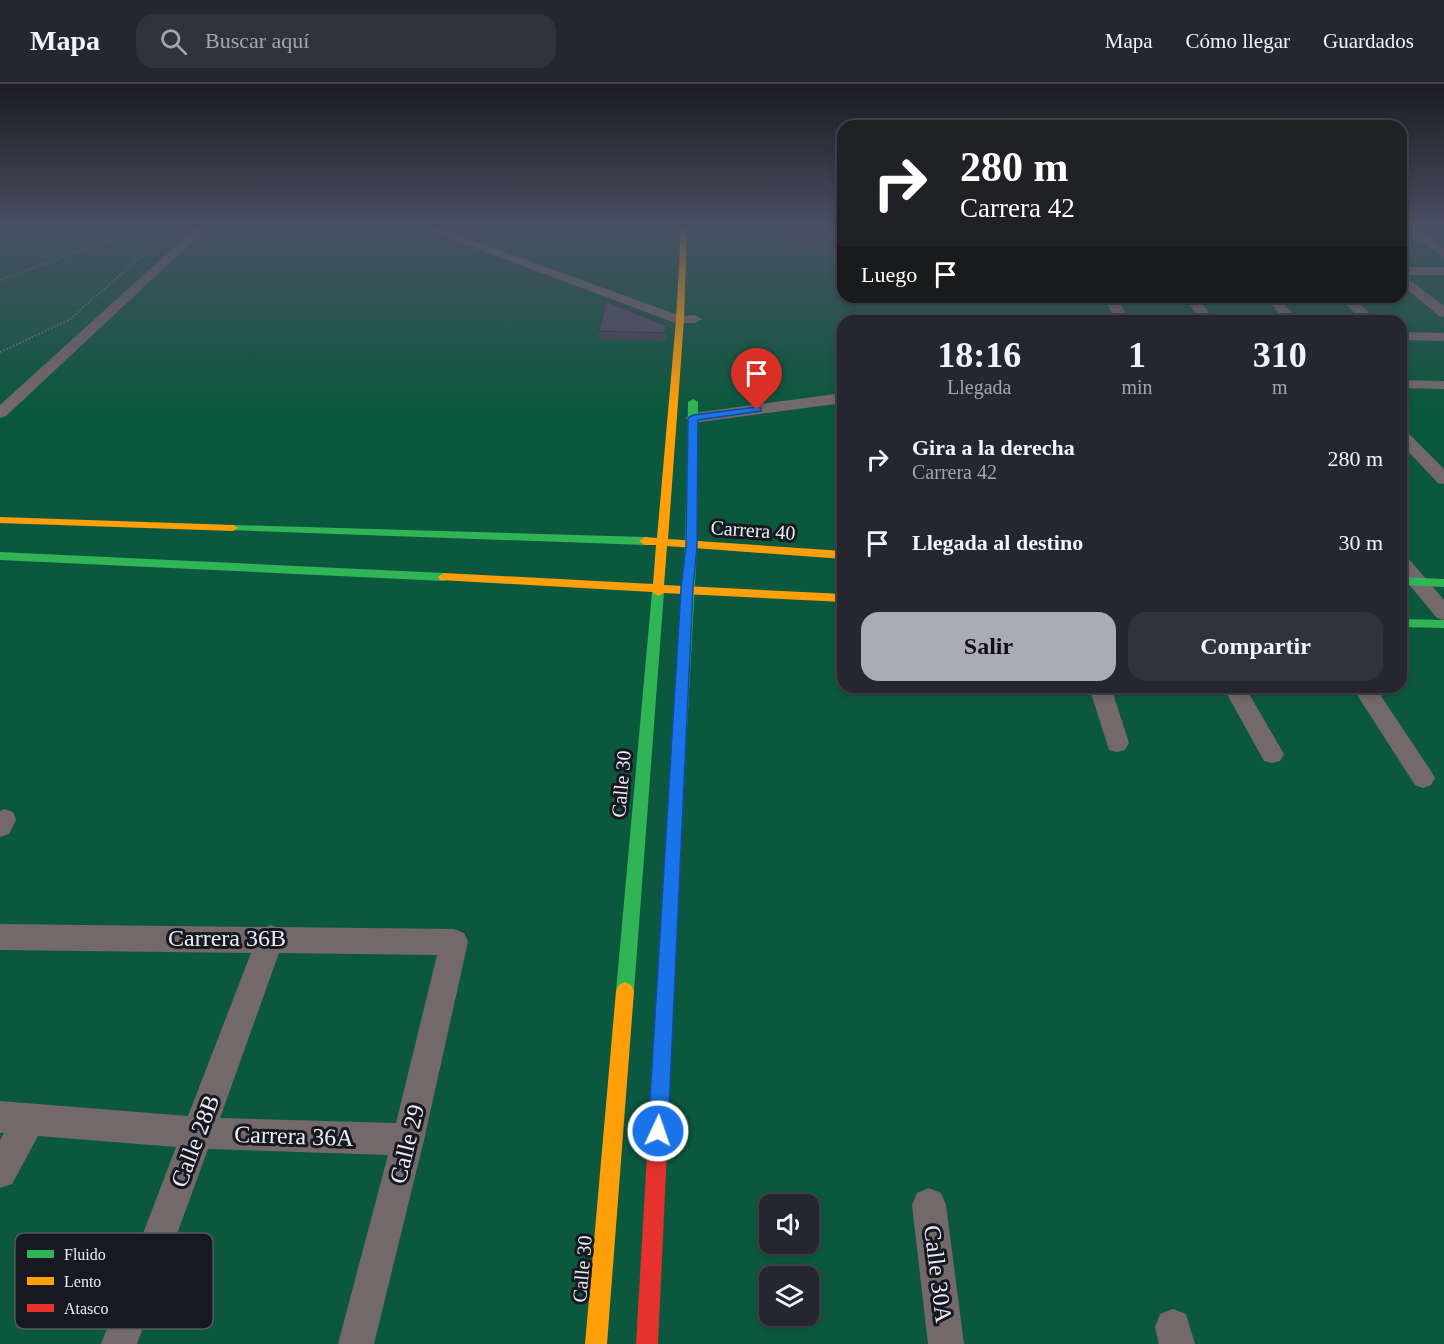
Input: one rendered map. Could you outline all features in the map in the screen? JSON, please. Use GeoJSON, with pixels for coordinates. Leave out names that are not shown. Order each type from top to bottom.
{"type":"FeatureCollection","features":[{"type":"Feature","properties":{"kind":"main road","name":"Calle 30"},"geometry":{"type":"LineString","coordinates":[[596,1344],[681,287]]}},
{"type":"Feature","properties":{"kind":"main road"},"geometry":{"type":"LineString","coordinates":[[695,314],[695,337]]}},
{"type":"Feature","properties":{"kind":"main road"},"geometry":{"type":"LineString","coordinates":[[647,1344],[691,546],[694,383]]}},
{"type":"Feature","properties":{"kind":"main road","name":"Carrera 40"},"geometry":{"type":"LineString","coordinates":[[0,520],[662,542],[691,546],[837,555]]}},
{"type":"Feature","properties":{"kind":"main road"},"geometry":{"type":"LineString","coordinates":[[0,556],[687,588],[837,598]]}},
{"type":"Feature","properties":{"kind":"main road"},"geometry":{"type":"LineString","coordinates":[[1409,582],[1444,583]]}},
{"type":"Feature","properties":{"kind":"main road"},"geometry":{"type":"LineString","coordinates":[[1407,623],[1444,624]]}},
{"type":"Feature","properties":{"kind":"street"},"geometry":{"type":"LineString","coordinates":[[0,413],[137,287]]}},
{"type":"Feature","properties":{"kind":"street"},"geometry":{"type":"LineString","coordinates":[[589,287],[680,320],[695,314]]}},
{"type":"Feature","properties":{"kind":"street"},"geometry":{"type":"LineString","coordinates":[[1412,287],[1444,313]]}},
{"type":"Feature","properties":{"kind":"street"},"geometry":{"type":"LineString","coordinates":[[1276,303],[1287,315]]}},
{"type":"Feature","properties":{"kind":"street"},"geometry":{"type":"LineString","coordinates":[[1351,303],[1364,315]]}},
{"type":"Feature","properties":{"kind":"street"},"geometry":{"type":"LineString","coordinates":[[1407,336],[1444,337]]}},
{"type":"Feature","properties":{"kind":"street"},"geometry":{"type":"LineString","coordinates":[[1407,384],[1444,385]]}},
{"type":"Feature","properties":{"kind":"street"},"geometry":{"type":"LineString","coordinates":[[693,418],[837,399]]}},
{"type":"Feature","properties":{"kind":"street"},"geometry":{"type":"LineString","coordinates":[[1407,441],[1444,479]]}},
{"type":"Feature","properties":{"kind":"street"},"geometry":{"type":"LineString","coordinates":[[1409,582],[1444,613]]}},
{"type":"Feature","properties":{"kind":"street"},"geometry":{"type":"LineString","coordinates":[[1102,693],[1117,743]]}},
{"type":"Feature","properties":{"kind":"street"},"geometry":{"type":"LineString","coordinates":[[1237,693],[1272,754]]}},
{"type":"Feature","properties":{"kind":"street"},"geometry":{"type":"LineString","coordinates":[[1367,693],[1423,778]]}},
{"type":"Feature","properties":{"kind":"street","name":"Carrera 36B"},"geometry":{"type":"LineString","coordinates":[[0,937],[271,938],[454,942]]}},
{"type":"Feature","properties":{"kind":"street","name":"Calle 28B"},"geometry":{"type":"LineString","coordinates":[[161,1233],[271,938]]}},
{"type":"Feature","properties":{"kind":"street","name":"Calle 29"},"geometry":{"type":"LineString","coordinates":[[356,1344],[408,1140],[454,942]]}},
{"type":"Feature","properties":{"kind":"street"},"geometry":{"type":"LineString","coordinates":[[0,1172],[15,1118]]}},
{"type":"Feature","properties":{"kind":"street","name":"Carrera 36A"},"geometry":{"type":"LineString","coordinates":[[15,1118],[198,1133],[408,1140]]}},
{"type":"Feature","properties":{"kind":"street","name":"Calle 30A"},"geometry":{"type":"LineString","coordinates":[[929,1205],[946,1344]]}},
{"type":"Feature","properties":{"kind":"street","name":"Calle 28B"},"geometry":{"type":"LineString","coordinates":[[119,1344],[125,1329]]}},
{"type":"Feature","properties":{"kind":"path"},"geometry":{"type":"LineString","coordinates":[[0,352],[69,320],[107,287]]}},
{"type":"Feature","properties":{"kind":"green space"},"geometry":{"type":"Polygon","coordinates":[[[0,287],[837,287],[837,303],[1407,303],[1407,287],[1444,287],[1444,1344],[0,1344],[0,287]]]}},
{"type":"Feature","properties":{"kind":"building"},"geometry":{"type":"Polygon","coordinates":[[[606,301],[666,325],[665,333],[599,331],[606,301]]]}},
{"type":"Feature","properties":{"kind":"traffic: fast"},"geometry":{"type":"LineString","coordinates":[[678,767],[691,546],[693,402]]}},
{"type":"Feature","properties":{"kind":"traffic: fast"},"geometry":{"type":"LineString","coordinates":[[233,528],[645,541]]}},
{"type":"Feature","properties":{"kind":"traffic: fast"},"geometry":{"type":"LineString","coordinates":[[0,556],[444,577]]}},
{"type":"Feature","properties":{"kind":"traffic: fast"},"geometry":{"type":"LineString","coordinates":[[1407,581],[1444,583]]}},
{"type":"Feature","properties":{"kind":"traffic: fast"},"geometry":{"type":"LineString","coordinates":[[625,991],[658,592]]}},
{"type":"Feature","properties":{"kind":"traffic: fast"},"geometry":{"type":"LineString","coordinates":[[1407,623],[1444,624]]}},
{"type":"Feature","properties":{"kind":"traffic: slow"},"geometry":{"type":"LineString","coordinates":[[658,592],[681,287]]}},
{"type":"Feature","properties":{"kind":"traffic: slow"},"geometry":{"type":"LineString","coordinates":[[0,520],[233,528]]}},
{"type":"Feature","properties":{"kind":"traffic: slow"},"geometry":{"type":"LineString","coordinates":[[645,541],[837,555]]}},
{"type":"Feature","properties":{"kind":"traffic: slow"},"geometry":{"type":"LineString","coordinates":[[444,577],[837,598]]}},
{"type":"Feature","properties":{"kind":"traffic: slow"},"geometry":{"type":"LineString","coordinates":[[665,1000],[678,767]]}},
{"type":"Feature","properties":{"kind":"traffic: slow"},"geometry":{"type":"LineString","coordinates":[[596,1344],[625,991]]}},
{"type":"Feature","properties":{"kind":"traffic: jam"},"geometry":{"type":"LineString","coordinates":[[647,1344],[665,1000]]}},
{"type":"Feature","properties":{"kind":"route"},"geometry":{"type":"LineString","coordinates":[[658,1131],[691,546],[693,418],[757,410]]}}]}
